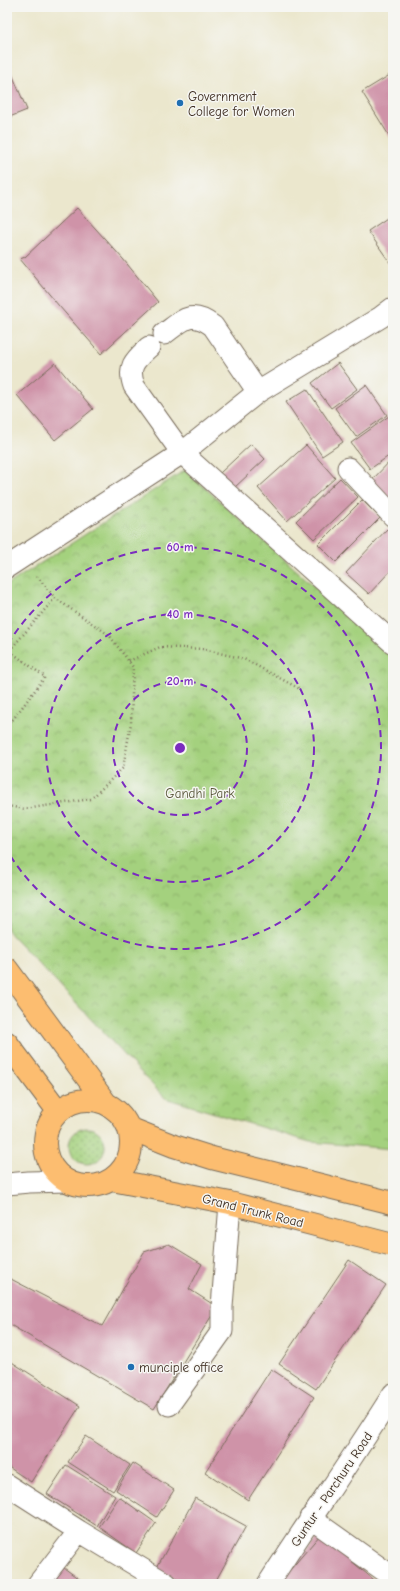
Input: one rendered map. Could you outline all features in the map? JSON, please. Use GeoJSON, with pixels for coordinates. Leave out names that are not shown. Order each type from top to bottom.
{"type":"FeatureCollection","features":[{"type":"Feature","properties":{"kind":"main road"},"geometry":{"type":"LineString","coordinates":[[7,970],[105,1102],[120,1112],[130,1129],[133,1148],[125,1167],[112,1180],[97,1186],[81,1186],[60,1175],[46,1154],[45,1138],[48,1125],[58,1111],[73,1101],[90,1099],[105,1102]]}},
{"type":"Feature","properties":{"kind":"main road"},"geometry":{"type":"LineString","coordinates":[[7,1043],[58,1111]]}},
{"type":"Feature","properties":{"kind":"main road"},"geometry":{"type":"LineString","coordinates":[[130,1129],[174,1146],[212,1158],[393,1203]]}},
{"type":"Feature","properties":{"kind":"main road","name":"Grand Trunk Road"},"geometry":{"type":"LineString","coordinates":[[112,1180],[230,1203],[393,1245]]}},
{"type":"Feature","properties":{"kind":"street"},"geometry":{"type":"LineString","coordinates":[[258,392],[213,326],[204,319],[194,317],[184,320],[156,341],[136,360],[131,368],[130,377],[134,386],[182,454],[393,643]]}},
{"type":"Feature","properties":{"kind":"street"},"geometry":{"type":"LineString","coordinates":[[14,562],[182,454],[258,392],[389,318]]}},
{"type":"Feature","properties":{"kind":"street"},"geometry":{"type":"LineString","coordinates":[[348,468],[393,516]]}},
{"type":"Feature","properties":{"kind":"street"},"geometry":{"type":"LineString","coordinates":[[7,1173],[60,1175]]}},
{"type":"Feature","properties":{"kind":"street"},"geometry":{"type":"LineString","coordinates":[[7,1184],[29,1182],[60,1175]]}},
{"type":"Feature","properties":{"kind":"street"},"geometry":{"type":"LineString","coordinates":[[169,1405],[222,1331],[222,1306],[230,1203]]}},
{"type":"Feature","properties":{"kind":"street","name":"Guntur - Parchuru Road"},"geometry":{"type":"LineString","coordinates":[[268,1584],[310,1518],[390,1406]]}},
{"type":"Feature","properties":{"kind":"street"},"geometry":{"type":"LineString","coordinates":[[7,1485],[78,1531],[167,1584]]}},
{"type":"Feature","properties":{"kind":"street"},"geometry":{"type":"LineString","coordinates":[[310,1518],[393,1577]]}},
{"type":"Feature","properties":{"kind":"street"},"geometry":{"type":"LineString","coordinates":[[38,1584],[78,1531]]}},
{"type":"Feature","properties":{"kind":"path"},"geometry":{"type":"LineString","coordinates":[[7,806],[25,809],[91,799],[123,768],[131,723],[133,667],[109,634],[54,598],[14,562]]}},
{"type":"Feature","properties":{"kind":"path"},"geometry":{"type":"LineString","coordinates":[[7,719],[11,722],[45,677],[8,649],[54,598]]}},
{"type":"Feature","properties":{"kind":"path"},"geometry":{"type":"LineString","coordinates":[[129,662],[160,647],[203,649],[244,659],[300,689]]}},
{"type":"Feature","properties":{"kind":"green space","name":"Gandhi Park"},"geometry":{"type":"Polygon","coordinates":[[[185,470],[393,657],[393,1149],[310,1142],[165,1098],[7,930],[7,585],[185,470]]]}},
{"type":"Feature","properties":{"kind":"green space"},"geometry":{"type":"Polygon","coordinates":[[[87,1128],[97,1131],[102,1136],[105,1146],[102,1156],[97,1161],[87,1164],[77,1161],[72,1156],[69,1146],[72,1136],[77,1131],[87,1128]]]}},
{"type":"Feature","properties":{"kind":"building"},"geometry":{"type":"Polygon","coordinates":[[[7,62],[27,110],[7,118],[7,62]]]}},
{"type":"Feature","properties":{"kind":"building"},"geometry":{"type":"Polygon","coordinates":[[[393,73],[393,142],[362,92],[393,73]]]}},
{"type":"Feature","properties":{"kind":"building"},"geometry":{"type":"Polygon","coordinates":[[[77,208],[123,259],[158,302],[101,354],[20,259],[25,257],[77,208]]]}},
{"type":"Feature","properties":{"kind":"building"},"geometry":{"type":"Polygon","coordinates":[[[393,214],[393,267],[368,231],[393,214]]]}},
{"type":"Feature","properties":{"kind":"building"},"geometry":{"type":"Polygon","coordinates":[[[55,363],[93,409],[55,440],[17,395],[55,363]]]}},
{"type":"Feature","properties":{"kind":"building"},"geometry":{"type":"Polygon","coordinates":[[[338,363],[357,389],[331,408],[312,383],[338,363]]]}},
{"type":"Feature","properties":{"kind":"building"},"geometry":{"type":"Polygon","coordinates":[[[366,385],[387,415],[356,437],[335,408],[366,385]]]}},
{"type":"Feature","properties":{"kind":"building"},"geometry":{"type":"Polygon","coordinates":[[[307,389],[343,442],[322,456],[286,402],[307,389]]]}},
{"type":"Feature","properties":{"kind":"building"},"geometry":{"type":"Polygon","coordinates":[[[389,416],[393,421],[393,453],[370,469],[351,443],[389,416]]]}},
{"type":"Feature","properties":{"kind":"building"},"geometry":{"type":"Polygon","coordinates":[[[251,444],[265,459],[234,488],[220,473],[251,444]]]}},
{"type":"Feature","properties":{"kind":"building"},"geometry":{"type":"Polygon","coordinates":[[[306,445],[335,478],[287,521],[258,488],[306,445]]]}},
{"type":"Feature","properties":{"kind":"building"},"geometry":{"type":"Polygon","coordinates":[[[393,458],[393,500],[391,501],[371,481],[393,458]]]}},
{"type":"Feature","properties":{"kind":"building"},"geometry":{"type":"Polygon","coordinates":[[[340,478],[358,497],[314,539],[296,521],[340,478]]]}},
{"type":"Feature","properties":{"kind":"building"},"geometry":{"type":"Polygon","coordinates":[[[362,500],[380,518],[336,562],[318,544],[362,500]]]}},
{"type":"Feature","properties":{"kind":"building"},"geometry":{"type":"Polygon","coordinates":[[[387,529],[393,534],[393,568],[369,594],[346,573],[387,529]]]}},
{"type":"Feature","properties":{"kind":"building","name":"munciple office"},"geometry":{"type":"Polygon","coordinates":[[[169,1244],[202,1264],[189,1289],[217,1307],[154,1409],[7,1323],[7,1277],[102,1326],[144,1252],[169,1244]]]}},
{"type":"Feature","properties":{"kind":"building"},"geometry":{"type":"Polygon","coordinates":[[[349,1260],[386,1285],[316,1389],[279,1364],[349,1260]]]}},
{"type":"Feature","properties":{"kind":"building"},"geometry":{"type":"Polygon","coordinates":[[[7,1359],[80,1406],[31,1482],[7,1466],[7,1359]]]}},
{"type":"Feature","properties":{"kind":"building"},"geometry":{"type":"Polygon","coordinates":[[[271,1369],[314,1397],[248,1500],[205,1472],[271,1369]]]}},
{"type":"Feature","properties":{"kind":"building"},"geometry":{"type":"Polygon","coordinates":[[[86,1436],[130,1465],[113,1491],[68,1462],[86,1436]]]}},
{"type":"Feature","properties":{"kind":"building"},"geometry":{"type":"Polygon","coordinates":[[[133,1463],[174,1490],[157,1517],[116,1490],[133,1463]]]}},
{"type":"Feature","properties":{"kind":"building"},"geometry":{"type":"Polygon","coordinates":[[[66,1465],[115,1496],[97,1526],[47,1494],[66,1465]]]}},
{"type":"Feature","properties":{"kind":"building"},"geometry":{"type":"Polygon","coordinates":[[[119,1497],[156,1523],[136,1553],[99,1527],[119,1497]]]}},
{"type":"Feature","properties":{"kind":"building"},"geometry":{"type":"Polygon","coordinates":[[[195,1498],[246,1526],[214,1584],[183,1584],[156,1569],[195,1498]]]}},
{"type":"Feature","properties":{"kind":"building"},"geometry":{"type":"Polygon","coordinates":[[[320,1535],[379,1584],[278,1584],[320,1535]]]}},
{"type":"Feature","properties":{"kind":"building"},"geometry":{"type":"Polygon","coordinates":[[[64,1568],[86,1584],[52,1584],[64,1568]]]}},
{"type":"Feature","properties":{"kind":"place","name":"Government College for Women"},"geometry":{"type":"Point","coordinates":[180,103]}},
{"type":"Feature","properties":{"kind":"place","name":"munciple office"},"geometry":{"type":"Point","coordinates":[131,1367]}}]}
